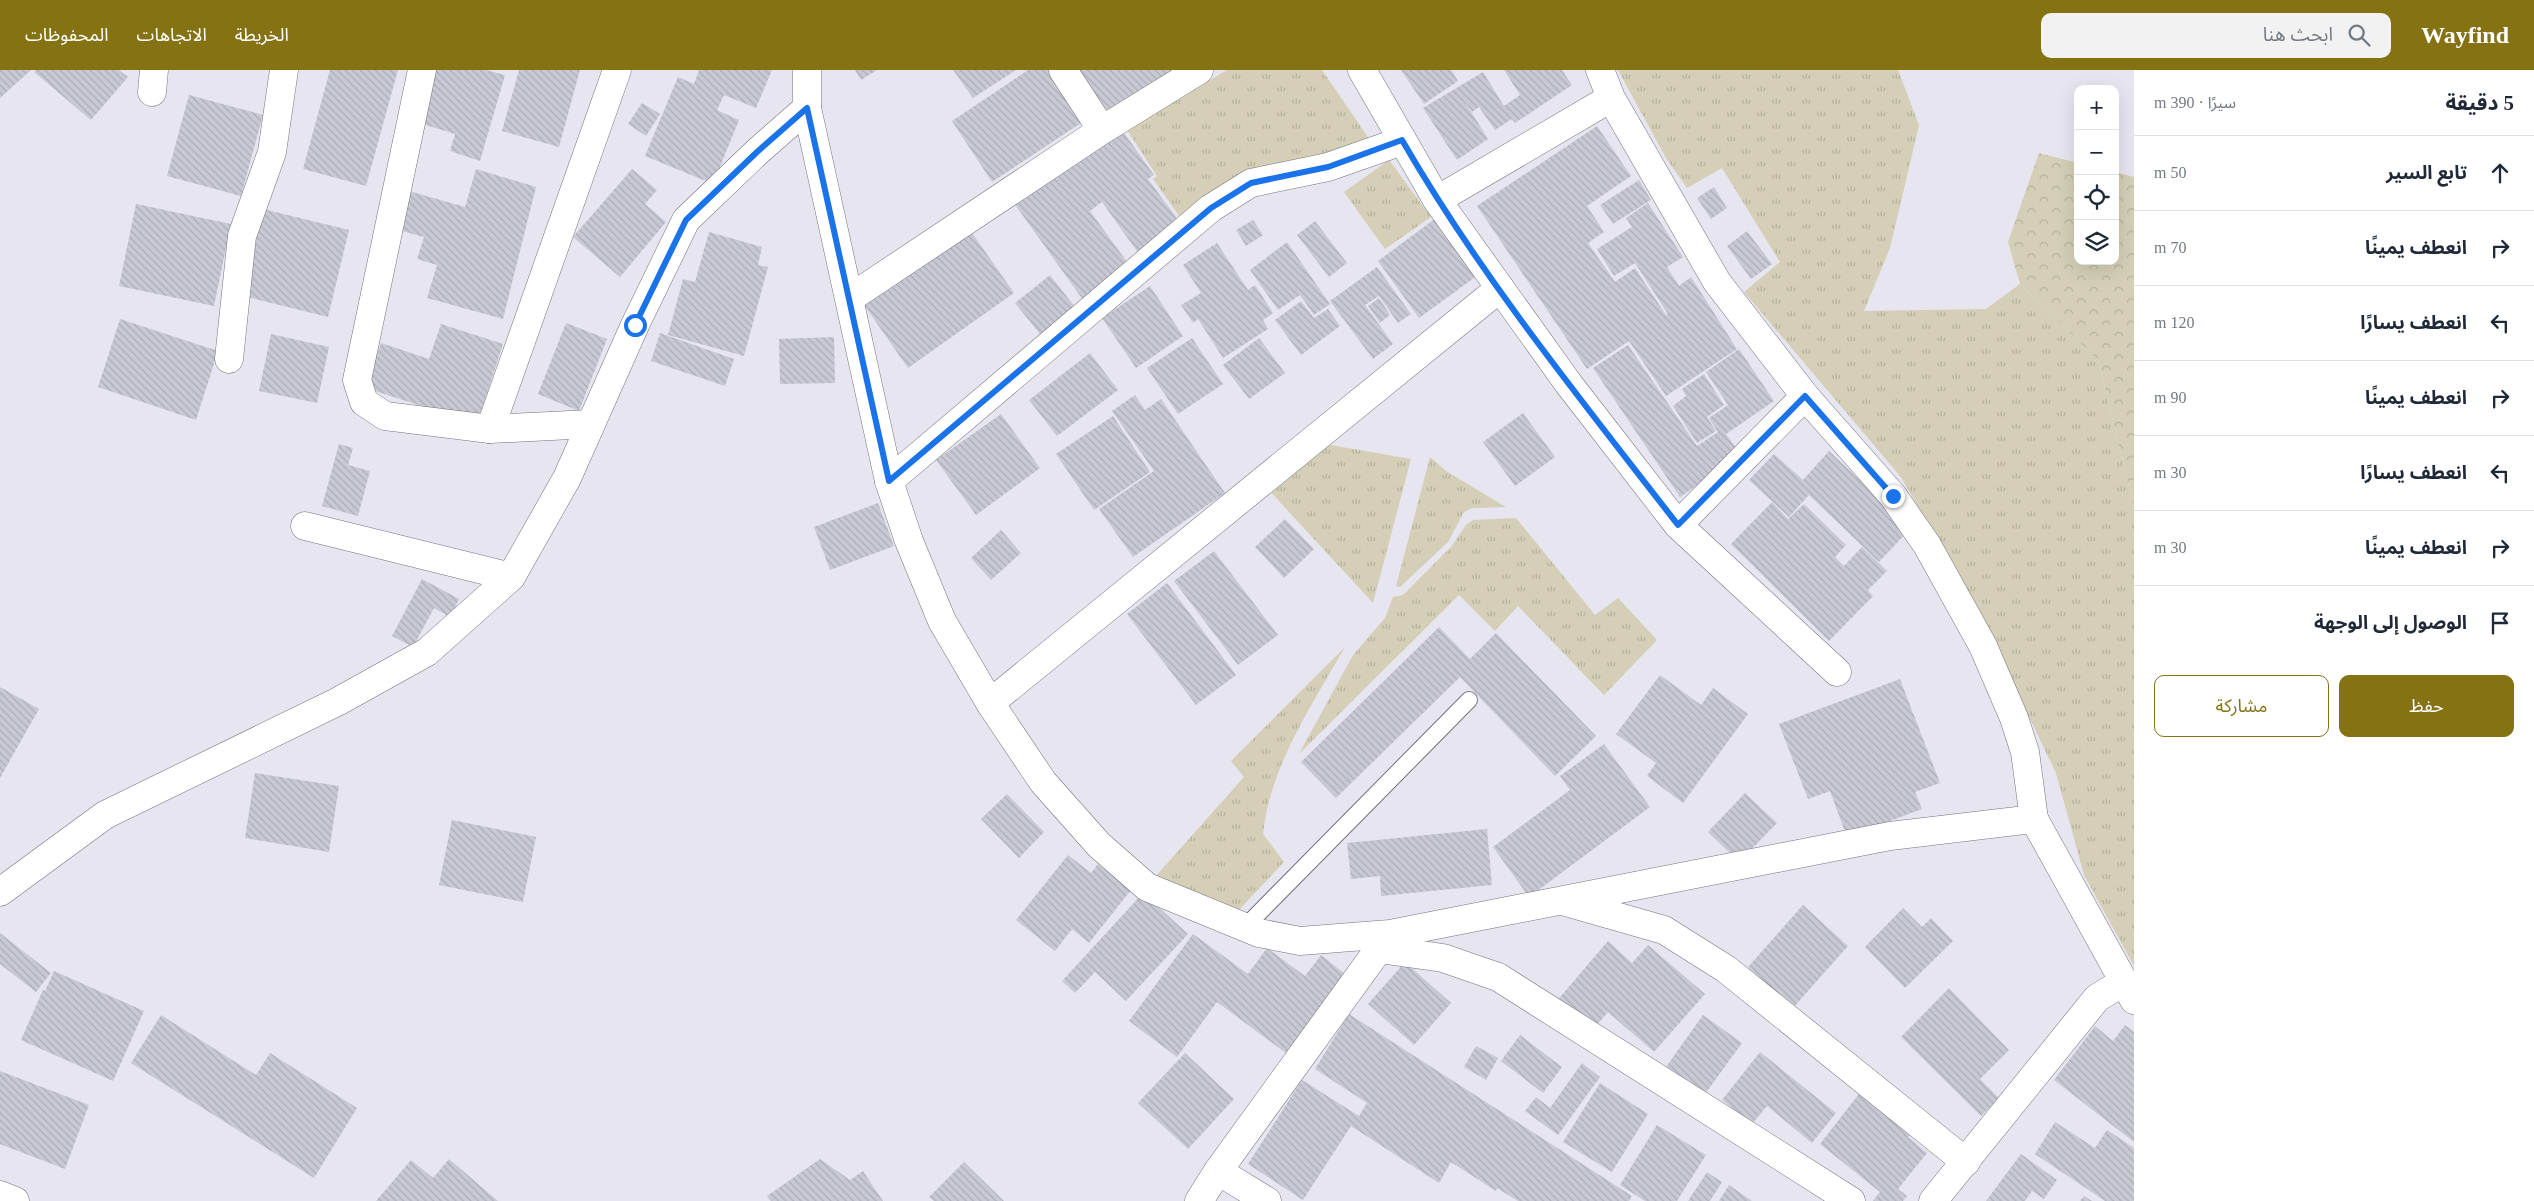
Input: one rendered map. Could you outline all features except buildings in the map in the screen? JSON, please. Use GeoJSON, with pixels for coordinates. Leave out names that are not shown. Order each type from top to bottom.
{"type":"FeatureCollection","features":[{"type":"Feature","properties":{"kind":"street"},"geometry":{"type":"LineString","coordinates":[[229,359],[242,236],[272,152],[284,70]]}},
{"type":"Feature","properties":{"kind":"street"},"geometry":{"type":"LineString","coordinates":[[422,70],[357,380],[364,402],[385,416],[490,429],[591,424]]}},
{"type":"Feature","properties":{"kind":"street"},"geometry":{"type":"LineString","coordinates":[[490,429],[618,70]]}},
{"type":"Feature","properties":{"kind":"street"},"geometry":{"type":"LineString","coordinates":[[807,70],[807,108],[889,481],[909,541],[942,621],[990,703],[1043,782],[1099,845],[1147,887],[1245,927],[1300,941],[1384,941],[1562,901],[1890,836],[2034,819]]}},
{"type":"Feature","properties":{"kind":"street"},"geometry":{"type":"LineString","coordinates":[[1063,70],[1102,130]]}},
{"type":"Feature","properties":{"kind":"street"},"geometry":{"type":"LineString","coordinates":[[850,298],[1102,130],[1198,70]]}},
{"type":"Feature","properties":{"kind":"street"},"geometry":{"type":"LineString","coordinates":[[1362,70],[1436,200],[1568,383],[1678,525],[1837,672]]}},
{"type":"Feature","properties":{"kind":"street"},"geometry":{"type":"LineString","coordinates":[[1600,70],[1611,98],[1718,282],[1805,396],[1893,496],[1927,545],[1982,646],[2014,718],[2022,743],[2034,819],[2128,991],[2097,998],[1933,1201]]}},
{"type":"Feature","properties":{"kind":"street"},"geometry":{"type":"LineString","coordinates":[[1436,200],[1611,98]]}},
{"type":"Feature","properties":{"kind":"street"},"geometry":{"type":"LineString","coordinates":[[0,892],[105,815],[337,702],[428,652],[511,578],[568,478],[635,325],[686,220],[757,152],[807,108]]}},
{"type":"Feature","properties":{"kind":"street"},"geometry":{"type":"LineString","coordinates":[[889,481],[1211,208],[1251,183],[1328,167],[1402,140]]}},
{"type":"Feature","properties":{"kind":"street"},"geometry":{"type":"LineString","coordinates":[[990,703],[1500,288]]}},
{"type":"Feature","properties":{"kind":"street"},"geometry":{"type":"LineString","coordinates":[[1678,525],[1805,396]]}},
{"type":"Feature","properties":{"kind":"street"},"geometry":{"type":"LineString","coordinates":[[305,526],[511,578]]}},
{"type":"Feature","properties":{"kind":"street"},"geometry":{"type":"LineString","coordinates":[[1562,901],[1664,930],[1726,969],[1966,1162]]}},
{"type":"Feature","properties":{"kind":"street"},"geometry":{"type":"LineString","coordinates":[[1199,1201],[1218,1171],[1384,941]]}},
{"type":"Feature","properties":{"kind":"street"},"geometry":{"type":"LineString","coordinates":[[1384,941],[1443,958],[1498,977],[1851,1201]]}},
{"type":"Feature","properties":{"kind":"street"},"geometry":{"type":"LineString","coordinates":[[1218,1171],[1267,1201]]}},
{"type":"Feature","properties":{"kind":"street"},"geometry":{"type":"LineString","coordinates":[[0,1194],[15,1201]]}},
{"type":"Feature","properties":{"kind":"lane"},"geometry":{"type":"LineString","coordinates":[[1245,927],[1469,700]]}},
{"type":"Feature","properties":{"kind":"green space"},"geometry":{"type":"Polygon","coordinates":[[[1227,70],[1322,70],[1372,143],[1182,220],[1153,179],[1157,176],[1127,130],[1227,70]]]}},
{"type":"Feature","properties":{"kind":"green space"},"geometry":{"type":"Polygon","coordinates":[[[1618,70],[1898,70],[1919,125],[1890,248],[1864,311],[1986,309],[2020,284],[2098,360],[2134,508],[2134,966],[2084,875],[2056,773],[1979,613],[1901,477],[1744,292],[1780,262],[1722,168],[1687,188],[1666,158],[1618,70]]]}},
{"type":"Feature","properties":{"kind":"green space"},"geometry":{"type":"Polygon","coordinates":[[[2039,153],[2074,162],[2074,265],[2119,265],[2119,173],[2134,177],[2134,508],[2098,360],[2020,284],[2008,242],[2039,153]]]}},
{"type":"Feature","properties":{"kind":"green space"},"geometry":{"type":"Polygon","coordinates":[[[1389,160],[1431,217],[1385,249],[1344,192],[1389,160]]]}},
{"type":"Feature","properties":{"kind":"green space"},"geometry":{"type":"Polygon","coordinates":[[[1319,443],[1411,459],[1373,603],[1266,487],[1319,443]]]}},
{"type":"Feature","properties":{"kind":"green space"},"geometry":{"type":"Polygon","coordinates":[[[1430,457],[1446,471],[1506,507],[1472,508],[1464,512],[1448,542],[1400,587],[1396,586],[1430,457]]]}},
{"type":"Feature","properties":{"kind":"green space"},"geometry":{"type":"Polygon","coordinates":[[[1516,518],[1595,615],[1618,598],[1657,640],[1604,695],[1518,606],[1495,631],[1459,595],[1299,754],[1353,655],[1385,618],[1393,597],[1403,595],[1451,547],[1466,525],[1473,520],[1516,518]]]}},
{"type":"Feature","properties":{"kind":"green space"},"geometry":{"type":"Polygon","coordinates":[[[1345,647],[1294,737],[1274,784],[1263,834],[1284,862],[1237,912],[1155,877],[1244,777],[1231,761],[1345,647]]]}},
{"type":"Feature","properties":{"kind":"route"},"geometry":{"type":"LineString","coordinates":[[635,325],[686,220],[757,152],[807,108],[889,481],[1152,256],[1211,208],[1251,183],[1328,167],[1402,140],[1436,200],[1568,383],[1678,525],[1805,396],[1893,496]]}}]}
